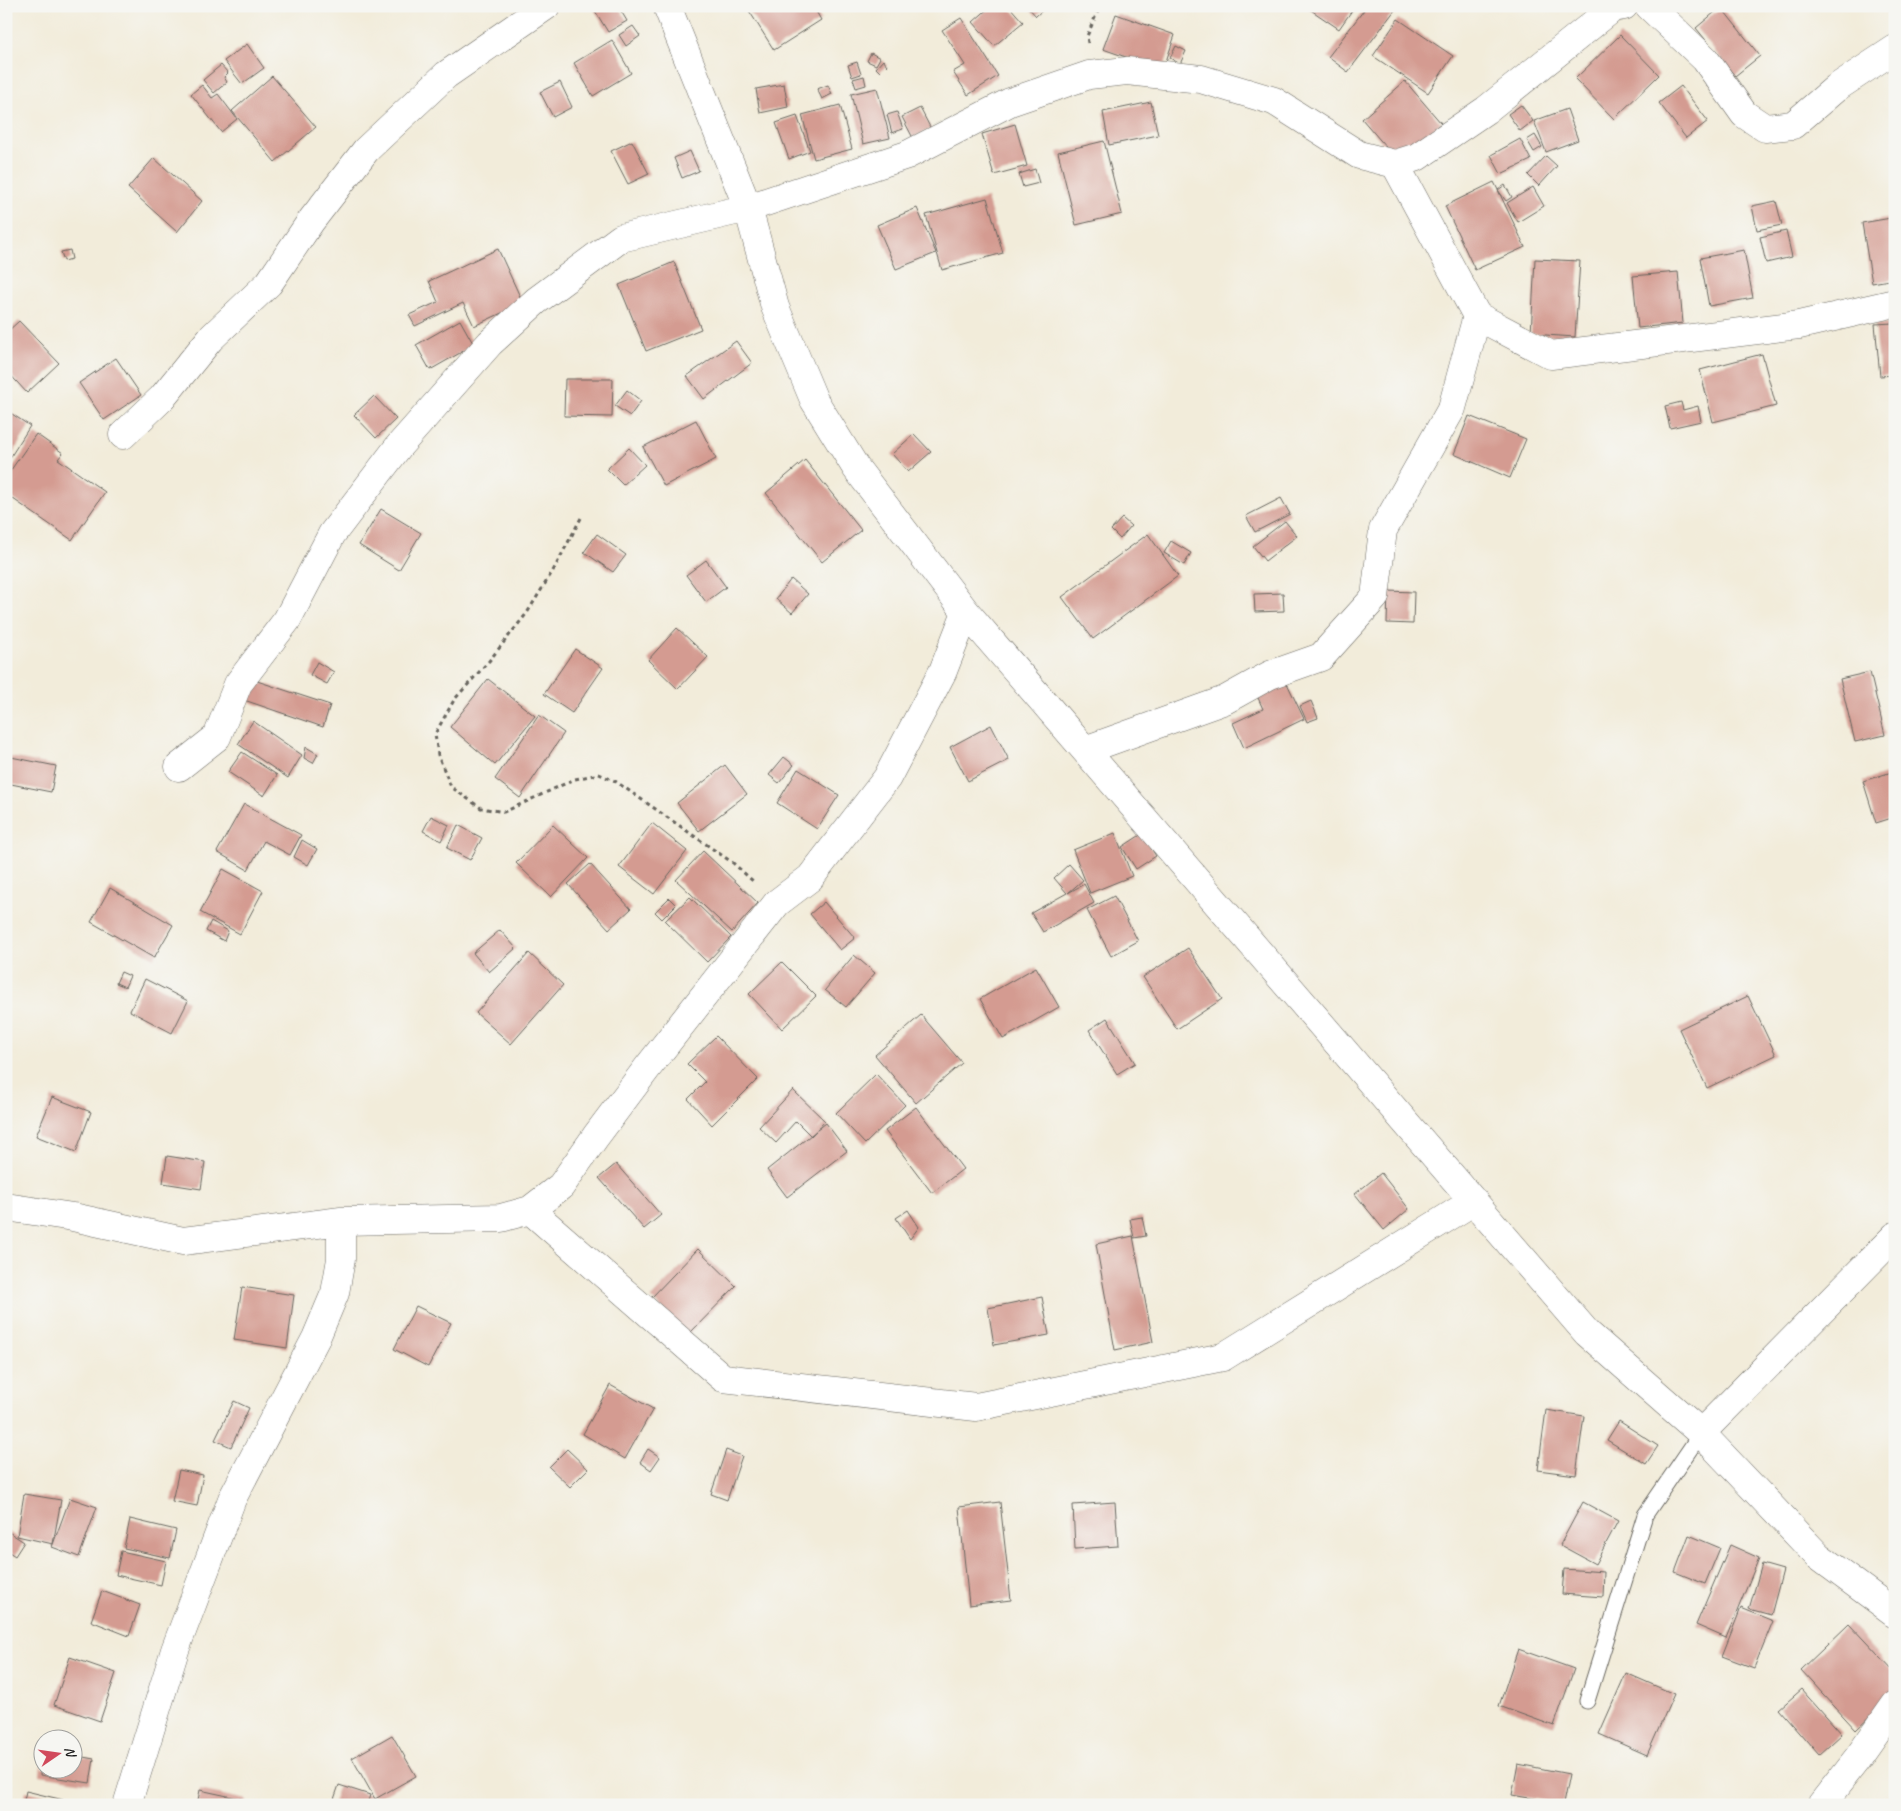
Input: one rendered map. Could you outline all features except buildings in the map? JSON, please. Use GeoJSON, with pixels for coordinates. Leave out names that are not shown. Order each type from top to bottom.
{"type":"FeatureCollection","features":[{"type":"Feature","properties":{"kind":"street"},"geometry":{"type":"LineString","coordinates":[[123,436],[162,398],[210,339],[269,283],[311,221],[366,150],[446,75],[546,6]]}},
{"type":"Feature","properties":{"kind":"street"},"geometry":{"type":"LineString","coordinates":[[178,767],[217,736],[238,684],[287,620],[332,534],[399,446],[490,344],[536,301],[622,238],[748,208],[907,155],[1010,102],[1089,75],[1127,72],[1201,80],[1274,101],[1359,155],[1395,164],[1418,157],[1486,110],[1613,8],[1624,6]]}},
{"type":"Feature","properties":{"kind":"street"},"geometry":{"type":"LineString","coordinates":[[1649,6],[1705,59],[1744,114],[1765,128],[1793,125],[1836,88],[1895,48]]}},
{"type":"Feature","properties":{"kind":"street"},"geometry":{"type":"LineString","coordinates":[[672,8],[748,208],[775,307],[814,400],[856,468],[966,612],[1587,1333],[1701,1433],[1818,1556],[1895,1613]]}},
{"type":"Feature","properties":{"kind":"street"},"geometry":{"type":"LineString","coordinates":[[1395,164],[1477,316],[1551,355],[1799,325],[1895,303]]}},
{"type":"Feature","properties":{"kind":"street"},"geometry":{"type":"LineString","coordinates":[[1085,750],[1226,700],[1270,675],[1321,657],[1375,597],[1382,530],[1452,408],[1477,316]]}},
{"type":"Feature","properties":{"kind":"street"},"geometry":{"type":"LineString","coordinates":[[6,1207],[73,1217],[183,1241],[341,1221],[501,1218],[530,1210],[561,1186],[648,1067],[777,903],[810,878],[887,778],[943,670],[966,612]]}},
{"type":"Feature","properties":{"kind":"street"},"geometry":{"type":"LineString","coordinates":[[530,1210],[723,1378],[976,1407],[1223,1357],[1474,1201]]}},
{"type":"Feature","properties":{"kind":"street"},"geometry":{"type":"LineString","coordinates":[[127,1805],[175,1650],[232,1499],[316,1338],[335,1293],[341,1259],[341,1221]]}},
{"type":"Feature","properties":{"kind":"street"},"geometry":{"type":"LineString","coordinates":[[1701,1433],[1895,1236]]}},
{"type":"Feature","properties":{"kind":"street"},"geometry":{"type":"LineString","coordinates":[[1821,1805],[1857,1759],[1895,1705]]}},
{"type":"Feature","properties":{"kind":"lane"},"geometry":{"type":"LineString","coordinates":[[1587,1701],[1645,1515],[1701,1433]]}},
{"type":"Feature","properties":{"kind":"path"},"geometry":{"type":"LineString","coordinates":[[581,518],[527,614],[454,700],[436,734],[438,754],[451,787],[480,808],[504,812],[575,779],[599,774],[615,781],[733,863],[777,903]]}}]}
